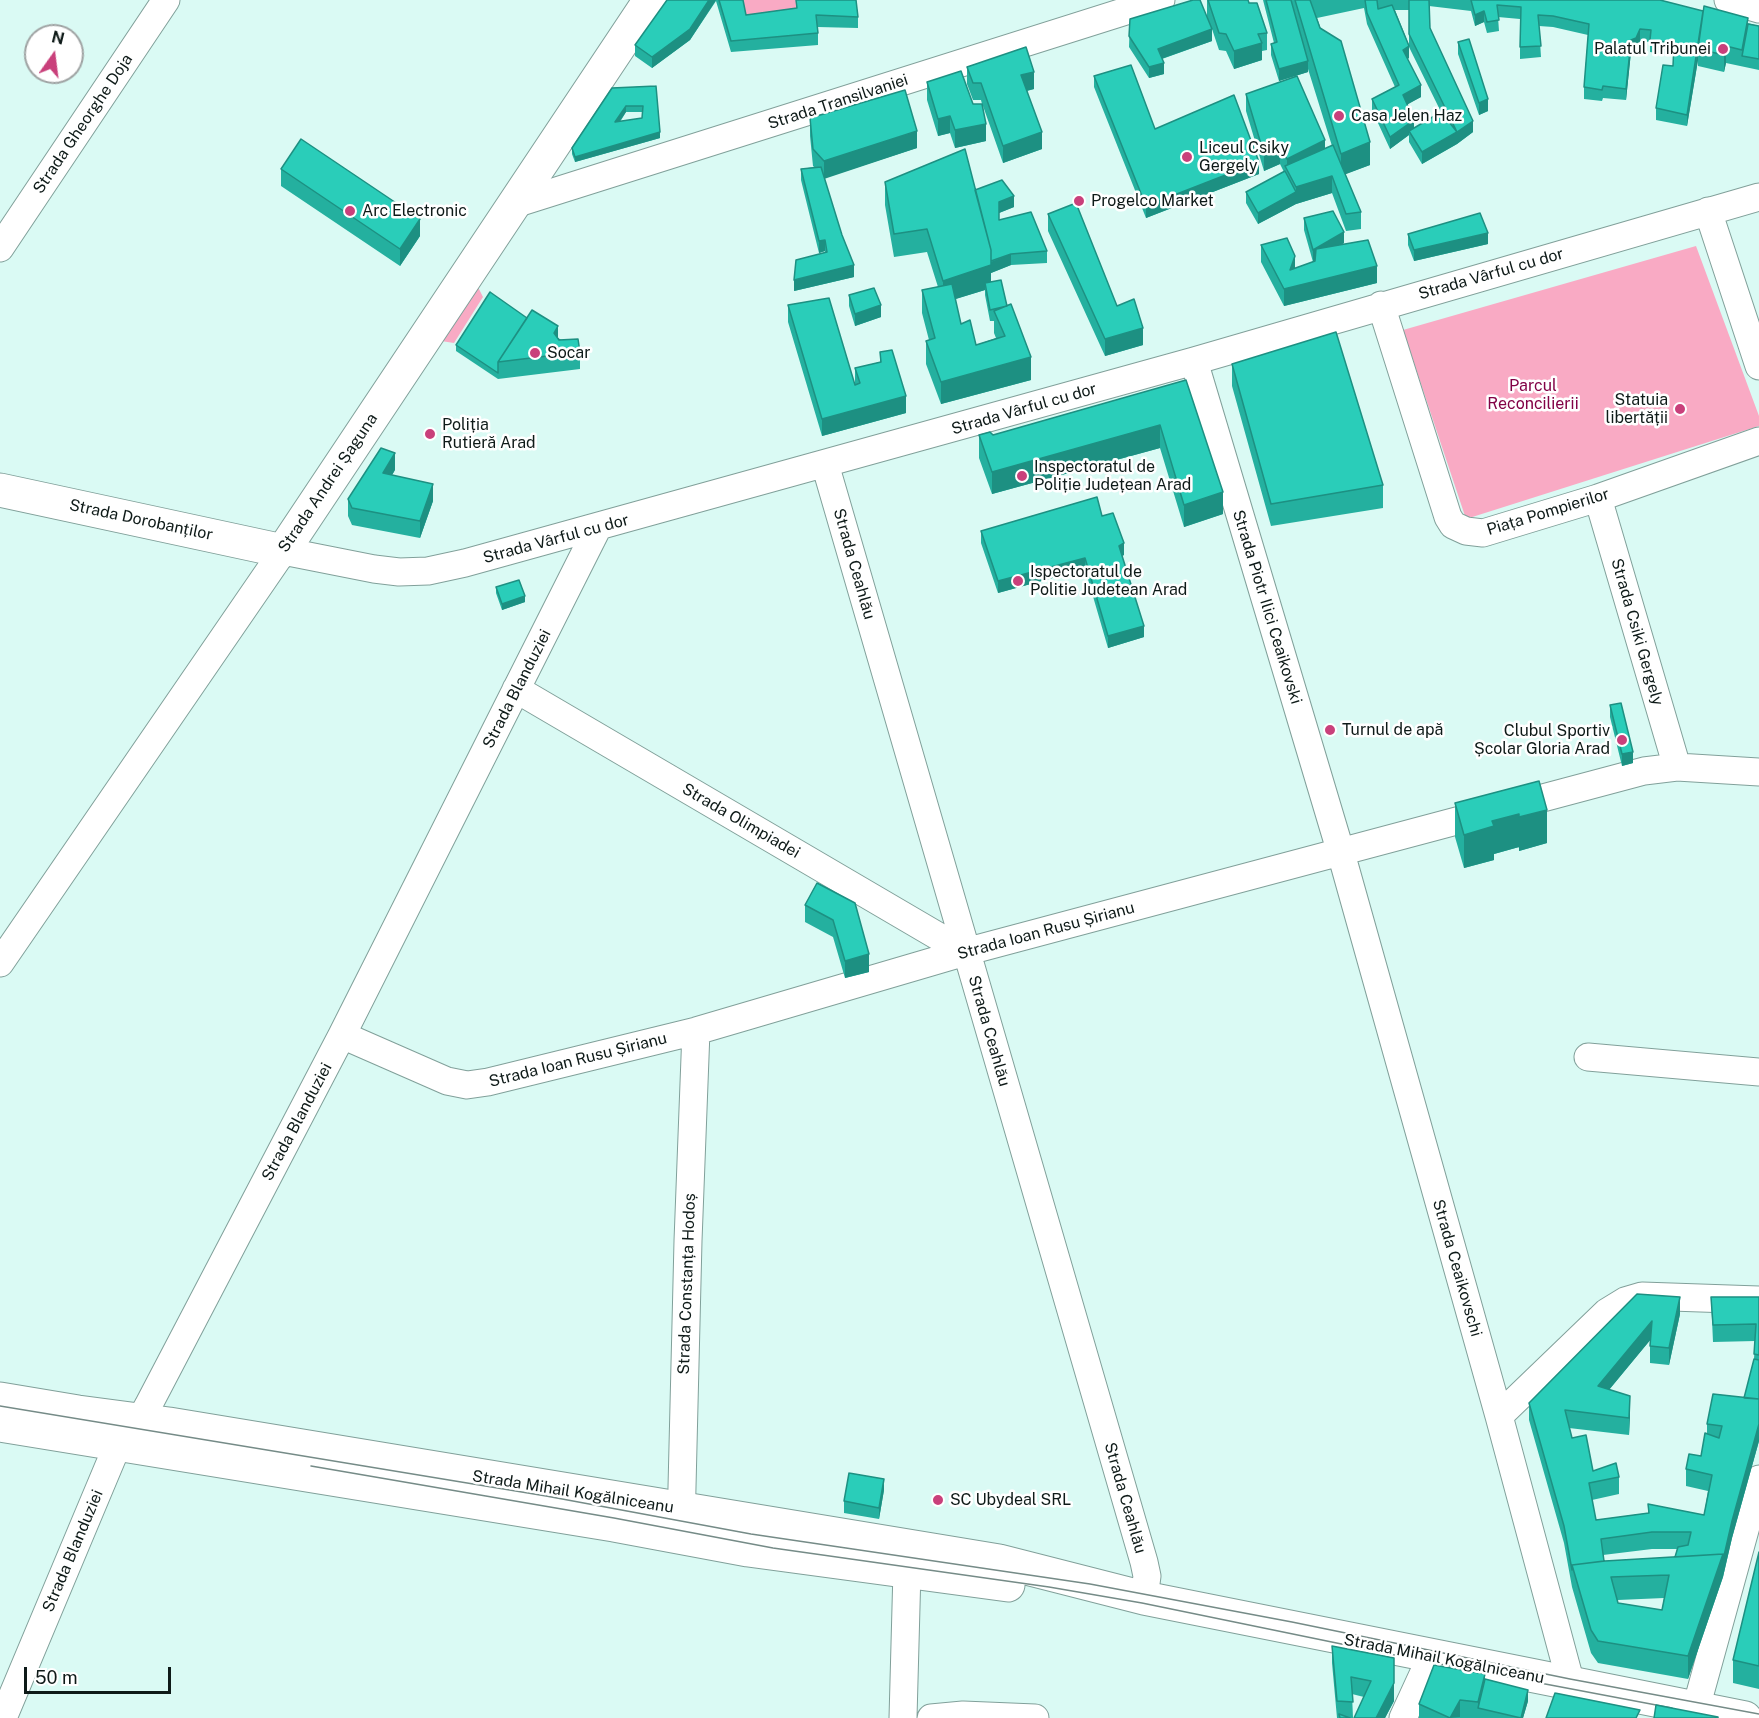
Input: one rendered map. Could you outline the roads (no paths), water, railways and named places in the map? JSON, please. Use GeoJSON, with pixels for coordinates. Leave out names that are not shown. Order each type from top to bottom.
{"type":"FeatureCollection","features":[{"type":"Feature","properties":{"kind":"main road","name":"Strada Andrei Șaguna"},"geometry":{"type":"LineString","coordinates":[[283,551],[650,0]]}},
{"type":"Feature","properties":{"kind":"main road","name":"Strada Dorobanților"},"geometry":{"type":"LineString","coordinates":[[0,490],[283,551]]}},
{"type":"Feature","properties":{"kind":"main road","name":"Strada Mihail Kogălniceanu"},"geometry":{"type":"LineString","coordinates":[[0,1399],[140,1420],[681,1524],[748,1550],[906,1570],[1037,1590],[1144,1599]]}},
{"type":"Feature","properties":{"kind":"main road","name":"Strada Mihail Kogălniceanu"},"geometry":{"type":"LineString","coordinates":[[0,1425],[118,1444],[681,1524],[999,1562],[1144,1599],[1738,1717]]}},
{"type":"Feature","properties":{"kind":"street","name":"Strada Gheorghe Doja"},"geometry":{"type":"LineString","coordinates":[[0,248],[166,0]]}},
{"type":"Feature","properties":{"kind":"street","name":"Strada Transilvaniei"},"geometry":{"type":"LineString","coordinates":[[515,204],[1161,0]]}},
{"type":"Feature","properties":{"kind":"street"},"geometry":{"type":"LineString","coordinates":[[1728,0],[1759,9]]}},
{"type":"Feature","properties":{"kind":"street","name":"Strada Vârful cu dor"},"geometry":{"type":"LineString","coordinates":[[283,551],[399,572],[428,571],[465,563],[1194,361],[1759,197]]}},
{"type":"Feature","properties":{"kind":"street"},"geometry":{"type":"LineString","coordinates":[[1708,211],[1759,366]]}},
{"type":"Feature","properties":{"kind":"street","name":"Piața Pompierilor"},"geometry":{"type":"LineString","coordinates":[[1381,305],[1448,517],[1453,525],[1466,531],[1482,533],[1598,498],[1759,441]]}},
{"type":"Feature","properties":{"kind":"street","name":"Strada Piotr Ilici Ceaikovski"},"geometry":{"type":"LineString","coordinates":[[1194,361],[1341,853]]}},
{"type":"Feature","properties":{"kind":"street","name":"Strada Ceahlău"},"geometry":{"type":"LineString","coordinates":[[825,464],[1144,1562],[1147,1576],[1144,1599]]}},
{"type":"Feature","properties":{"kind":"street","name":"Strada Csiki Gergely"},"geometry":{"type":"LineString","coordinates":[[1598,498],[1677,766]]}},
{"type":"Feature","properties":{"kind":"street","name":"Strada Blanduziei"},"geometry":{"type":"LineString","coordinates":[[3,1718],[118,1444],[140,1420],[342,1035],[598,527]]}},
{"type":"Feature","properties":{"kind":"street","name":"Strada Andrei Șaguna"},"geometry":{"type":"LineString","coordinates":[[0,963],[283,551]]}},
{"type":"Feature","properties":{"kind":"street","name":"Strada Olimpiadei"},"geometry":{"type":"LineString","coordinates":[[516,689],[965,952]]}},
{"type":"Feature","properties":{"kind":"street","name":"Strada Ioan Rusu Șirianu"},"geometry":{"type":"LineString","coordinates":[[342,1035],[447,1081],[467,1085],[499,1080],[696,1031],[965,952],[1644,771],[1677,766],[1759,772]]}},
{"type":"Feature","properties":{"kind":"street","name":"Strada Ceaikovschi"},"geometry":{"type":"LineString","coordinates":[[1341,853],[1499,1416],[1571,1684]]}},
{"type":"Feature","properties":{"kind":"street","name":"Strada Constanța Hodoș"},"geometry":{"type":"LineString","coordinates":[[681,1524],[696,1031]]}},
{"type":"Feature","properties":{"kind":"street"},"geometry":{"type":"LineString","coordinates":[[1588,1057],[1759,1072]]}},
{"type":"Feature","properties":{"kind":"street"},"geometry":{"type":"LineString","coordinates":[[1499,1416],[1607,1312],[1625,1301],[1642,1296],[1759,1300]]}},
{"type":"Feature","properties":{"kind":"street"},"geometry":{"type":"LineString","coordinates":[[1696,1708],[1759,1479]]}},
{"type":"Feature","properties":{"kind":"street"},"geometry":{"type":"LineString","coordinates":[[903,1718],[906,1570]]}},
{"type":"Feature","properties":{"kind":"street"},"geometry":{"type":"LineString","coordinates":[[1403,1718],[1431,1657]]}},
{"type":"Feature","properties":{"kind":"street"},"geometry":{"type":"LineString","coordinates":[[931,1718],[963,1715],[1035,1718]]}},
{"type":"Feature","properties":{"kind":"tram line"},"geometry":{"type":"LineString","coordinates":[[0,1406],[546,1496],[751,1534],[1090,1584],[1759,1714]]}},
{"type":"Feature","properties":{"kind":"tram line"},"geometry":{"type":"LineString","coordinates":[[311,1466],[773,1548],[1049,1587],[1142,1603],[1429,1662],[1672,1708]]}},
{"type":"Feature","properties":{"kind":"place","name":"Palatul Tribunei"},"geometry":{"type":"Point","coordinates":[1723,49]}},
{"type":"Feature","properties":{"kind":"place","name":"Casa Jelen Haz"},"geometry":{"type":"Point","coordinates":[1339,116]}},
{"type":"Feature","properties":{"kind":"place","name":"Liceul Csiky Gergely"},"geometry":{"type":"Point","coordinates":[1187,157]}},
{"type":"Feature","properties":{"kind":"place","name":"Progelco Market"},"geometry":{"type":"Point","coordinates":[1079,201]}},
{"type":"Feature","properties":{"kind":"place","name":"Arc Electronic"},"geometry":{"type":"Point","coordinates":[350,211]}},
{"type":"Feature","properties":{"kind":"place","name":"Socar"},"geometry":{"type":"Point","coordinates":[535,353]}},
{"type":"Feature","properties":{"kind":"place","name":"Statuia libertății"},"geometry":{"type":"Point","coordinates":[1680,409]}},
{"type":"Feature","properties":{"kind":"place","name":"Poliția Rutieră Arad"},"geometry":{"type":"Point","coordinates":[430,434]}},
{"type":"Feature","properties":{"kind":"place","name":"Inspectoratul de Poliție Județean Arad"},"geometry":{"type":"Point","coordinates":[1022,476]}},
{"type":"Feature","properties":{"kind":"place","name":"Ispectoratul de Politie Judetean Arad"},"geometry":{"type":"Point","coordinates":[1018,581]}},
{"type":"Feature","properties":{"kind":"place","name":"Turnul de apă"},"geometry":{"type":"Point","coordinates":[1330,730]}},
{"type":"Feature","properties":{"kind":"place","name":"Clubul Sportiv Școlar Gloria Arad"},"geometry":{"type":"Point","coordinates":[1622,740]}},
{"type":"Feature","properties":{"kind":"place","name":"SC Ubydeal SRL"},"geometry":{"type":"Point","coordinates":[938,1500]}},
{"type":"Feature","properties":{"kind":"park label","name":"Parcul Reconcilierii"},"geometry":{"type":"Point","coordinates":[1533,395]}}]}
